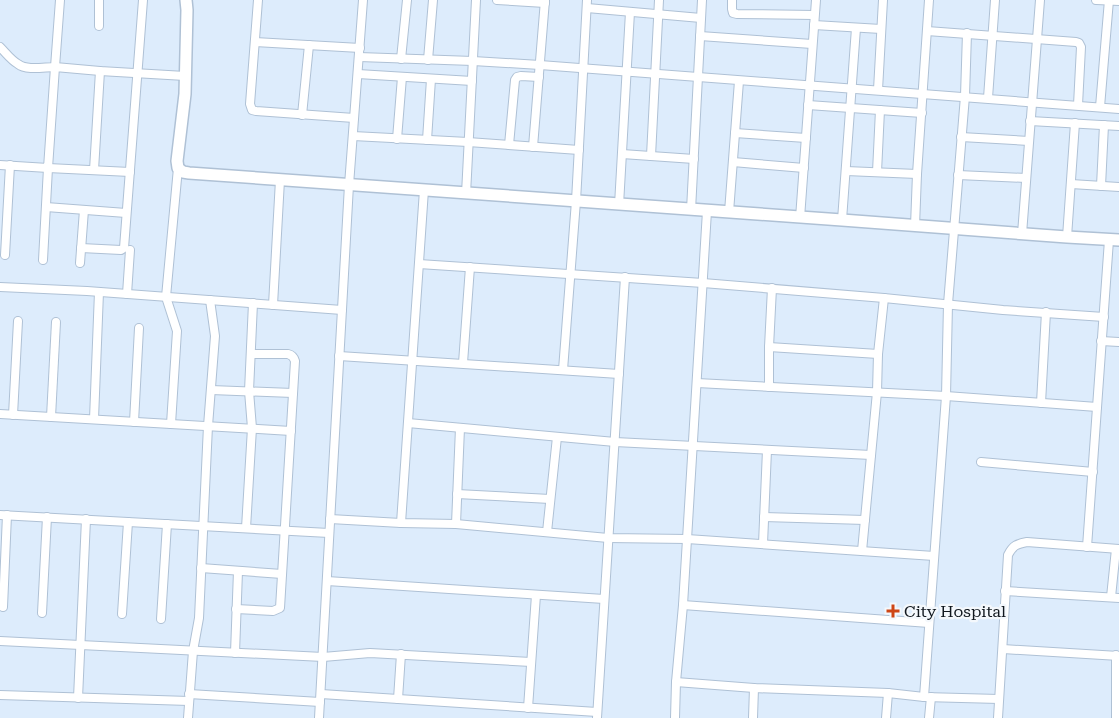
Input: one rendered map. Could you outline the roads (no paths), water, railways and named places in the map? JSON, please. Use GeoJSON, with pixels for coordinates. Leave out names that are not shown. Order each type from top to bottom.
{"type":"FeatureCollection","features":[{"type":"Feature","properties":{"kind":"street"},"geometry":{"type":"LineString","coordinates":[[43,260],[54,67],[60,0]]}},
{"type":"Feature","properties":{"kind":"street"},"geometry":{"type":"LineString","coordinates":[[99,0],[99,26]]}},
{"type":"Feature","properties":{"kind":"street"},"geometry":{"type":"LineString","coordinates":[[81,248],[121,250],[124,248],[143,0]]}},
{"type":"Feature","properties":{"kind":"street"},"geometry":{"type":"LineString","coordinates":[[172,424],[177,331],[166,297],[178,168],[177,161],[185,94],[186,0]]}},
{"type":"Feature","properties":{"kind":"street"},"geometry":{"type":"LineString","coordinates":[[258,0],[250,104],[252,110],[354,118]]}},
{"type":"Feature","properties":{"kind":"street"},"geometry":{"type":"LineString","coordinates":[[319,718],[349,185],[364,0]]}},
{"type":"Feature","properties":{"kind":"street"},"geometry":{"type":"LineString","coordinates":[[401,59],[407,0]]}},
{"type":"Feature","properties":{"kind":"street"},"geometry":{"type":"LineString","coordinates":[[428,60],[433,0]]}},
{"type":"Feature","properties":{"kind":"street"},"geometry":{"type":"LineString","coordinates":[[466,194],[476,0]]}},
{"type":"Feature","properties":{"kind":"street"},"geometry":{"type":"LineString","coordinates":[[497,0],[545,1],[533,147]]}},
{"type":"Feature","properties":{"kind":"street"},"geometry":{"type":"LineString","coordinates":[[651,156],[659,0]]}},
{"type":"Feature","properties":{"kind":"street"},"geometry":{"type":"LineString","coordinates":[[691,210],[702,0]]}},
{"type":"Feature","properties":{"kind":"street"},"geometry":{"type":"LineString","coordinates":[[732,0],[732,9],[737,14],[814,15]]}},
{"type":"Feature","properties":{"kind":"street"},"geometry":{"type":"LineString","coordinates":[[800,218],[816,0]]}},
{"type":"Feature","properties":{"kind":"street"},"geometry":{"type":"LineString","coordinates":[[878,90],[883,0]]}},
{"type":"Feature","properties":{"kind":"street"},"geometry":{"type":"LineString","coordinates":[[915,226],[929,0]]}},
{"type":"Feature","properties":{"kind":"street"},"geometry":{"type":"LineString","coordinates":[[988,98],[995,0]]}},
{"type":"Feature","properties":{"kind":"street"},"geometry":{"type":"LineString","coordinates":[[1022,234],[1040,0]]}},
{"type":"Feature","properties":{"kind":"street"},"geometry":{"type":"LineString","coordinates":[[1096,0],[1119,1]]}},
{"type":"Feature","properties":{"kind":"street"},"geometry":{"type":"LineString","coordinates":[[1100,108],[1109,0]]}},
{"type":"Feature","properties":{"kind":"street"},"geometry":{"type":"LineString","coordinates":[[563,370],[576,201],[587,4],[630,12],[701,18]]}},
{"type":"Feature","properties":{"kind":"street"},"geometry":{"type":"LineString","coordinates":[[619,204],[630,12]]}},
{"type":"Feature","properties":{"kind":"street"},"geometry":{"type":"LineString","coordinates":[[814,25],[881,29]]}},
{"type":"Feature","properties":{"kind":"street"},"geometry":{"type":"LineString","coordinates":[[842,220],[856,28]]}},
{"type":"Feature","properties":{"kind":"street"},"geometry":{"type":"LineString","coordinates":[[927,31],[1079,43],[1081,47],[1078,105]]}},
{"type":"Feature","properties":{"kind":"street"},"geometry":{"type":"LineString","coordinates":[[929,718],[929,623],[946,396],[948,304],[967,33]]}},
{"type":"Feature","properties":{"kind":"street"},"geometry":{"type":"LineString","coordinates":[[700,36],[812,44]]}},
{"type":"Feature","properties":{"kind":"street"},"geometry":{"type":"LineString","coordinates":[[255,42],[360,48]]}},
{"type":"Feature","properties":{"kind":"street"},"geometry":{"type":"LineString","coordinates":[[302,114],[309,45]]}},
{"type":"Feature","properties":{"kind":"street"},"geometry":{"type":"LineString","coordinates":[[0,47],[17,64],[28,68],[54,67],[185,76]]}},
{"type":"Feature","properties":{"kind":"street"},"geometry":{"type":"LineString","coordinates":[[0,58],[10,57]]}},
{"type":"Feature","properties":{"kind":"street"},"geometry":{"type":"LineString","coordinates":[[359,57],[540,65],[1119,109]]}},
{"type":"Feature","properties":{"kind":"street"},"geometry":{"type":"LineString","coordinates":[[94,170],[100,71]]}},
{"type":"Feature","properties":{"kind":"street"},"geometry":{"type":"LineString","coordinates":[[358,74],[472,81]]}},
{"type":"Feature","properties":{"kind":"street"},"geometry":{"type":"LineString","coordinates":[[509,145],[515,80],[521,76],[539,77]]}},
{"type":"Feature","properties":{"kind":"street"},"geometry":{"type":"LineString","coordinates":[[397,139],[402,77]]}},
{"type":"Feature","properties":{"kind":"street"},"geometry":{"type":"LineString","coordinates":[[427,140],[431,78]]}},
{"type":"Feature","properties":{"kind":"street"},"geometry":{"type":"LineString","coordinates":[[729,212],[739,80]]}},
{"type":"Feature","properties":{"kind":"street"},"geometry":{"type":"LineString","coordinates":[[808,105],[922,113]]}},
{"type":"Feature","properties":{"kind":"street"},"geometry":{"type":"LineString","coordinates":[[877,172],[880,110]]}},
{"type":"Feature","properties":{"kind":"street"},"geometry":{"type":"LineString","coordinates":[[1030,121],[1119,126]]}},
{"type":"Feature","properties":{"kind":"street"},"geometry":{"type":"LineString","coordinates":[[1067,238],[1076,123]]}},
{"type":"Feature","properties":{"kind":"street"},"geometry":{"type":"LineString","coordinates":[[1101,186],[1104,125]]}},
{"type":"Feature","properties":{"kind":"street"},"geometry":{"type":"LineString","coordinates":[[735,132],[806,138]]}},
{"type":"Feature","properties":{"kind":"street"},"geometry":{"type":"LineString","coordinates":[[353,136],[579,150]]}},
{"type":"Feature","properties":{"kind":"street"},"geometry":{"type":"LineString","coordinates":[[961,137],[1029,141]]}},
{"type":"Feature","properties":{"kind":"street"},"geometry":{"type":"LineString","coordinates":[[622,154],[694,159]]}},
{"type":"Feature","properties":{"kind":"street"},"geometry":{"type":"LineString","coordinates":[[733,162],[804,168]]}},
{"type":"Feature","properties":{"kind":"street"},"geometry":{"type":"LineString","coordinates":[[0,165],[130,172]]}},
{"type":"Feature","properties":{"kind":"street"},"geometry":{"type":"LineString","coordinates":[[6,255],[10,165]]}},
{"type":"Feature","properties":{"kind":"street"},"geometry":{"type":"LineString","coordinates":[[178,168],[189,174],[1114,240],[1101,341],[1087,547]]}},
{"type":"Feature","properties":{"kind":"street"},"geometry":{"type":"LineString","coordinates":[[846,170],[917,174]]}},
{"type":"Feature","properties":{"kind":"street"},"geometry":{"type":"LineString","coordinates":[[958,175],[1026,178]]}},
{"type":"Feature","properties":{"kind":"street"},"geometry":{"type":"LineString","coordinates":[[273,304],[280,180]]}},
{"type":"Feature","properties":{"kind":"street"},"geometry":{"type":"LineString","coordinates":[[1072,184],[1119,187]]}},
{"type":"Feature","properties":{"kind":"street"},"geometry":{"type":"LineString","coordinates":[[401,523],[424,190]]}},
{"type":"Feature","properties":{"kind":"street"},"geometry":{"type":"LineString","coordinates":[[46,207],[126,213]]}},
{"type":"Feature","properties":{"kind":"street"},"geometry":{"type":"LineString","coordinates":[[80,263],[84,210]]}},
{"type":"Feature","properties":{"kind":"street"},"geometry":{"type":"LineString","coordinates":[[675,718],[676,682],[684,605],[707,211]]}},
{"type":"Feature","properties":{"kind":"street"},"geometry":{"type":"LineString","coordinates":[[127,294],[130,250]]}},
{"type":"Feature","properties":{"kind":"street"},"geometry":{"type":"LineString","coordinates":[[419,264],[703,282],[995,309],[1104,317]]}},
{"type":"Feature","properties":{"kind":"street"},"geometry":{"type":"LineString","coordinates":[[463,363],[470,267]]}},
{"type":"Feature","properties":{"kind":"street"},"geometry":{"type":"LineString","coordinates":[[0,695],[78,698],[189,697],[398,700],[528,708],[597,715],[625,277]]}},
{"type":"Feature","properties":{"kind":"street"},"geometry":{"type":"LineString","coordinates":[[0,287],[99,292],[342,310]]}},
{"type":"Feature","properties":{"kind":"street"},"geometry":{"type":"LineString","coordinates":[[769,387],[772,288]]}},
{"type":"Feature","properties":{"kind":"street"},"geometry":{"type":"LineString","coordinates":[[94,419],[99,292]]}},
{"type":"Feature","properties":{"kind":"street"},"geometry":{"type":"LineString","coordinates":[[862,551],[884,298]]}},
{"type":"Feature","properties":{"kind":"street"},"geometry":{"type":"LineString","coordinates":[[188,718],[193,651],[198,618],[208,426],[215,336],[210,300]]}},
{"type":"Feature","properties":{"kind":"street"},"geometry":{"type":"LineString","coordinates":[[246,528],[252,428],[249,391],[253,303]]}},
{"type":"Feature","properties":{"kind":"street"},"geometry":{"type":"LineString","coordinates":[[1041,403],[1046,312]]}},
{"type":"Feature","properties":{"kind":"street"},"geometry":{"type":"LineString","coordinates":[[13,414],[18,321]]}},
{"type":"Feature","properties":{"kind":"street"},"geometry":{"type":"LineString","coordinates":[[51,417],[56,322]]}},
{"type":"Feature","properties":{"kind":"street"},"geometry":{"type":"LineString","coordinates":[[134,422],[139,328]]}},
{"type":"Feature","properties":{"kind":"street"},"geometry":{"type":"LineString","coordinates":[[1101,341],[1119,342]]}},
{"type":"Feature","properties":{"kind":"street"},"geometry":{"type":"LineString","coordinates":[[769,347],[878,354]]}},
{"type":"Feature","properties":{"kind":"street"},"geometry":{"type":"LineString","coordinates":[[236,609],[273,611],[280,608],[291,431],[294,358],[292,355],[251,354]]}},
{"type":"Feature","properties":{"kind":"street"},"geometry":{"type":"LineString","coordinates":[[339,356],[619,374]]}},
{"type":"Feature","properties":{"kind":"street"},"geometry":{"type":"LineString","coordinates":[[697,383],[946,396],[1097,407]]}},
{"type":"Feature","properties":{"kind":"street"},"geometry":{"type":"LineString","coordinates":[[211,390],[293,393]]}},
{"type":"Feature","properties":{"kind":"street"},"geometry":{"type":"LineString","coordinates":[[0,414],[291,431]]}},
{"type":"Feature","properties":{"kind":"street"},"geometry":{"type":"LineString","coordinates":[[408,423],[614,442],[871,456]]}},
{"type":"Feature","properties":{"kind":"street"},"geometry":{"type":"LineString","coordinates":[[456,524],[460,428]]}},
{"type":"Feature","properties":{"kind":"street"},"geometry":{"type":"LineString","coordinates":[[547,532],[556,437]]}},
{"type":"Feature","properties":{"kind":"street"},"geometry":{"type":"LineString","coordinates":[[763,544],[767,450]]}},
{"type":"Feature","properties":{"kind":"street"},"geometry":{"type":"LineString","coordinates":[[981,462],[1093,472]]}},
{"type":"Feature","properties":{"kind":"street"},"geometry":{"type":"LineString","coordinates":[[457,494],[550,499]]}},
{"type":"Feature","properties":{"kind":"street"},"geometry":{"type":"LineString","coordinates":[[3,607],[4,515],[329,533]]}},
{"type":"Feature","properties":{"kind":"street"},"geometry":{"type":"LineString","coordinates":[[764,516],[865,520]]}},
{"type":"Feature","properties":{"kind":"street"},"geometry":{"type":"LineString","coordinates":[[42,613],[47,517]]}},
{"type":"Feature","properties":{"kind":"street"},"geometry":{"type":"LineString","coordinates":[[78,698],[86,519]]}},
{"type":"Feature","properties":{"kind":"street"},"geometry":{"type":"LineString","coordinates":[[330,519],[456,524],[608,538],[687,539],[934,556]]}},
{"type":"Feature","properties":{"kind":"street"},"geometry":{"type":"LineString","coordinates":[[122,614],[128,522]]}},
{"type":"Feature","properties":{"kind":"street"},"geometry":{"type":"LineString","coordinates":[[161,619],[167,524]]}},
{"type":"Feature","properties":{"kind":"street"},"geometry":{"type":"LineString","coordinates":[[998,718],[1005,590],[1008,555],[1012,548],[1027,542],[1117,549],[1115,597],[1005,590]]}},
{"type":"Feature","properties":{"kind":"street"},"geometry":{"type":"LineString","coordinates":[[201,568],[282,574]]}},
{"type":"Feature","properties":{"kind":"street"},"geometry":{"type":"LineString","coordinates":[[234,653],[238,571]]}},
{"type":"Feature","properties":{"kind":"street"},"geometry":{"type":"LineString","coordinates":[[327,581],[604,599]]}},
{"type":"Feature","properties":{"kind":"street"},"geometry":{"type":"LineString","coordinates":[[528,708],[536,595]]}},
{"type":"Feature","properties":{"kind":"street"},"geometry":{"type":"LineString","coordinates":[[684,605],[929,623]]}},
{"type":"Feature","properties":{"kind":"street"},"geometry":{"type":"LineString","coordinates":[[0,641],[323,657],[370,653],[531,662]]}},
{"type":"Feature","properties":{"kind":"street"},"geometry":{"type":"LineString","coordinates":[[1003,648],[1118,656],[1116,718]]}},
{"type":"Feature","properties":{"kind":"street"},"geometry":{"type":"LineString","coordinates":[[398,700],[401,654]]}},
{"type":"Feature","properties":{"kind":"street"},"geometry":{"type":"LineString","coordinates":[[676,682],[754,688],[999,699]]}},
{"type":"Feature","properties":{"kind":"street"},"geometry":{"type":"LineString","coordinates":[[753,718],[754,688]]}},
{"type":"Feature","properties":{"kind":"street"},"geometry":{"type":"LineString","coordinates":[[886,718],[888,693]]}},
{"type":"Feature","properties":{"kind":"place","name":"City Hospital"},"geometry":{"type":"Point","coordinates":[893,611]}}]}
